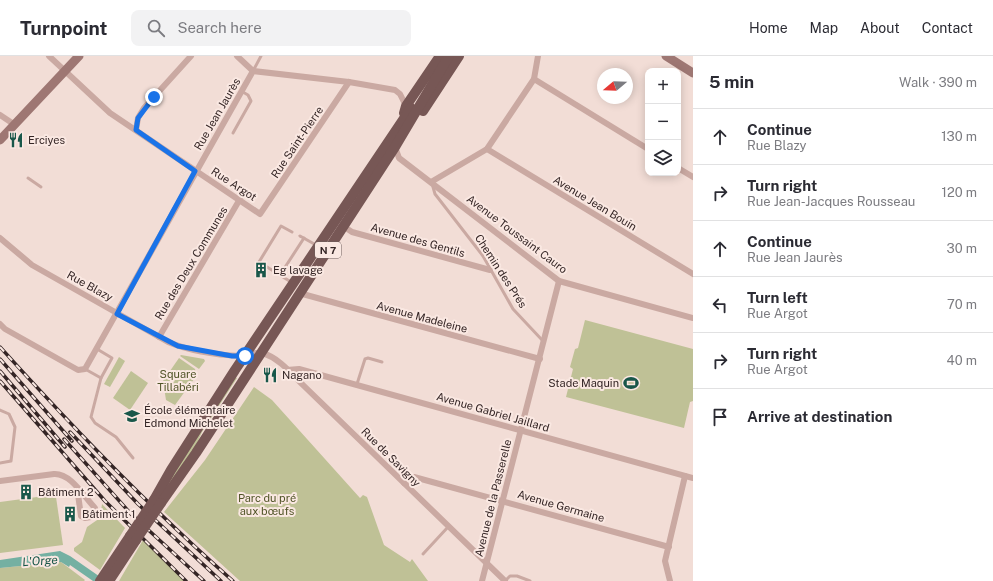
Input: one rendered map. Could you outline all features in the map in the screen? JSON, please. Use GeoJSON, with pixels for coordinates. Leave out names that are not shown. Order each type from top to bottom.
{"type":"FeatureCollection","features":[{"type":"Feature","properties":{"kind":"main road","name":"N 7"},"geometry":{"type":"LineString","coordinates":[[157,502],[171,470],[245,356],[401,122],[451,57]]}},
{"type":"Feature","properties":{"kind":"main road","name":"N 7"},"geometry":{"type":"LineString","coordinates":[[401,122],[406,106],[451,57]]}},
{"type":"Feature","properties":{"kind":"main road","name":"N 7"},"geometry":{"type":"LineString","coordinates":[[395,147],[420,115],[451,57]]}},
{"type":"Feature","properties":{"kind":"main road","name":"N 7"},"geometry":{"type":"LineString","coordinates":[[100,581],[110,575],[157,502],[196,453],[260,352],[395,147],[434,80]]}},
{"type":"Feature","properties":{"kind":"street","name":"Rue Argot"},"geometry":{"type":"LineString","coordinates":[[49,56],[110,113],[195,171],[240,199],[260,214]]}},
{"type":"Feature","properties":{"kind":"street"},"geometry":{"type":"LineString","coordinates":[[0,140],[79,56]]}},
{"type":"Feature","properties":{"kind":"street"},"geometry":{"type":"LineString","coordinates":[[136,130],[138,118],[144,108],[191,56]]}},
{"type":"Feature","properties":{"kind":"street"},"geometry":{"type":"LineString","coordinates":[[237,56],[253,71],[349,82],[395,90],[400,94],[406,106]]}},
{"type":"Feature","properties":{"kind":"street"},"geometry":{"type":"LineString","coordinates":[[432,184],[487,149],[534,79],[538,56]]}},
{"type":"Feature","properties":{"kind":"street"},"geometry":{"type":"LineString","coordinates":[[666,56],[693,73]]}},
{"type":"Feature","properties":{"kind":"street","name":"Rue Jean Jaurès"},"geometry":{"type":"LineString","coordinates":[[83,370],[117,314],[195,171],[253,71]]}},
{"type":"Feature","properties":{"kind":"street"},"geometry":{"type":"LineString","coordinates":[[534,79],[645,147]]}},
{"type":"Feature","properties":{"kind":"street","name":"Rue Saint-Pierre"},"geometry":{"type":"LineString","coordinates":[[260,214],[349,82]]}},
{"type":"Feature","properties":{"kind":"street"},"geometry":{"type":"LineString","coordinates":[[0,114],[15,125]]}},
{"type":"Feature","properties":{"kind":"street","name":"Avenue Toussaint Cauro"},"geometry":{"type":"LineString","coordinates":[[395,147],[399,158],[559,281],[693,318]]}},
{"type":"Feature","properties":{"kind":"street","name":"Avenue Jean Bouin"},"geometry":{"type":"LineString","coordinates":[[487,149],[693,274]]}},
{"type":"Feature","properties":{"kind":"street"},"geometry":{"type":"LineString","coordinates":[[681,170],[693,177]]}},
{"type":"Feature","properties":{"kind":"street","name":"Rue des Deux Communes"},"geometry":{"type":"LineString","coordinates":[[159,337],[240,199]]}},
{"type":"Feature","properties":{"kind":"street","name":"Avenue des Gentils"},"geometry":{"type":"LineString","coordinates":[[343,226],[352,232],[490,270]]}},
{"type":"Feature","properties":{"kind":"street","name":"Rue Blazy"},"geometry":{"type":"LineString","coordinates":[[0,238],[32,265],[117,314],[178,346],[232,356],[245,356],[260,352]]}},
{"type":"Feature","properties":{"kind":"street","name":"Avenue de la Passerelle"},"geometry":{"type":"LineString","coordinates":[[482,581],[502,500],[540,360],[559,281]]}},
{"type":"Feature","properties":{"kind":"street","name":"Avenue Madeleine"},"geometry":{"type":"LineString","coordinates":[[299,293],[540,360]]}},
{"type":"Feature","properties":{"kind":"street"},"geometry":{"type":"LineString","coordinates":[[0,324],[12,333],[83,370]]}},
{"type":"Feature","properties":{"kind":"street","name":"Rue de Savigny"},"geometry":{"type":"LineString","coordinates":[[260,352],[270,356],[287,370],[505,581]]}},
{"type":"Feature","properties":{"kind":"street","name":"Avenue Gabriel Jaillard"},"geometry":{"type":"LineString","coordinates":[[287,370],[299,369],[357,384],[693,478]]}},
{"type":"Feature","properties":{"kind":"street"},"geometry":{"type":"LineString","coordinates":[[0,481],[59,474],[68,478],[77,487],[94,508],[95,512],[91,517],[85,518],[82,516],[77,487]]}},
{"type":"Feature","properties":{"kind":"street"},"geometry":{"type":"LineString","coordinates":[[670,581],[666,570],[666,561],[685,476]]}},
{"type":"Feature","properties":{"kind":"street","name":"Avenue Germaine"},"geometry":{"type":"LineString","coordinates":[[404,483],[414,477],[669,546]]}},
{"type":"Feature","properties":{"kind":"lane","name":"Rue Jean Jaurès"},"geometry":{"type":"LineString","coordinates":[[253,71],[261,56]]}},
{"type":"Feature","properties":{"kind":"lane"},"geometry":{"type":"LineString","coordinates":[[233,132],[251,101],[248,95],[241,91]]}},
{"type":"Feature","properties":{"kind":"lane"},"geometry":{"type":"LineString","coordinates":[[28,178],[40,187]]}},
{"type":"Feature","properties":{"kind":"lane","name":"Chemin des Prés"},"geometry":{"type":"LineString","coordinates":[[432,184],[435,194],[483,256],[513,309],[544,342]]}},
{"type":"Feature","properties":{"kind":"lane"},"geometry":{"type":"LineString","coordinates":[[292,232],[281,226],[260,262],[280,275],[296,280]]}},
{"type":"Feature","properties":{"kind":"lane"},"geometry":{"type":"LineString","coordinates":[[300,236],[318,246]]}},
{"type":"Feature","properties":{"kind":"lane"},"geometry":{"type":"LineString","coordinates":[[280,275],[304,238]]}},
{"type":"Feature","properties":{"kind":"lane"},"geometry":{"type":"LineString","coordinates":[[97,349],[112,358],[101,378],[91,417],[95,423],[116,437],[133,458]]}},
{"type":"Feature","properties":{"kind":"lane"},"geometry":{"type":"LineString","coordinates":[[357,384],[365,359],[368,358],[382,362]]}},
{"type":"Feature","properties":{"kind":"lane"},"geometry":{"type":"LineString","coordinates":[[83,370],[101,378]]}},
{"type":"Feature","properties":{"kind":"lane"},"geometry":{"type":"LineString","coordinates":[[0,410],[10,414],[15,427],[10,461],[0,463]]}},
{"type":"Feature","properties":{"kind":"lane"},"geometry":{"type":"LineString","coordinates":[[423,554],[448,527]]}},
{"type":"Feature","properties":{"kind":"lane"},"geometry":{"type":"LineString","coordinates":[[505,581],[510,576],[517,576],[530,581]]}},
{"type":"Feature","properties":{"kind":"green space","name":"Stade Maquin"},"geometry":{"type":"Polygon","coordinates":[[[585,320],[693,349],[693,401],[690,402],[684,428],[566,397],[573,369],[570,367],[575,349],[578,348],[585,320]]]}},
{"type":"Feature","properties":{"kind":"green space"},"geometry":{"type":"Polygon","coordinates":[[[180,356],[204,359],[205,361],[199,369],[180,356]]]}},
{"type":"Feature","properties":{"kind":"green space"},"geometry":{"type":"Polygon","coordinates":[[[119,357],[125,361],[110,387],[104,384],[119,357]]]}},
{"type":"Feature","properties":{"kind":"green space","name":"Square Tillabéri"},"geometry":{"type":"Polygon","coordinates":[[[179,358],[195,369],[197,375],[175,405],[166,400],[163,381],[179,358]]]}},
{"type":"Feature","properties":{"kind":"green space"},"geometry":{"type":"Polygon","coordinates":[[[131,371],[148,383],[130,410],[113,398],[131,371]]]}},
{"type":"Feature","properties":{"kind":"green space"},"geometry":{"type":"Polygon","coordinates":[[[235,377],[237,378],[202,432],[195,448],[165,491],[171,476],[235,377]]]}},
{"type":"Feature","properties":{"kind":"green space","name":"Parc du pré aux bœufs"},"geometry":{"type":"Polygon","coordinates":[[[254,387],[272,400],[360,498],[363,495],[367,497],[384,545],[410,562],[412,559],[428,581],[240,581],[164,512],[205,460],[254,387]]]}},
{"type":"Feature","properties":{"kind":"green space"},"geometry":{"type":"Polygon","coordinates":[[[52,495],[56,497],[63,545],[0,553],[0,502],[52,495]]]}},
{"type":"Feature","properties":{"kind":"green space"},"geometry":{"type":"Polygon","coordinates":[[[102,504],[125,528],[100,570],[74,551],[74,548],[82,542],[87,527],[100,518],[102,504]]]}},
{"type":"Feature","properties":{"kind":"green space"},"geometry":{"type":"Polygon","coordinates":[[[143,540],[186,581],[119,581],[143,540]]]}},
{"type":"Feature","properties":{"kind":"green space"},"geometry":{"type":"Polygon","coordinates":[[[61,562],[85,580],[0,581],[0,568],[61,562]]]}},
{"type":"Feature","properties":{"kind":"water","name":"L'Orge"},"geometry":{"type":"Polygon","coordinates":[[[60,551],[70,556],[106,581],[93,581],[70,565],[69,567],[61,562],[0,568],[0,560],[60,551]]]}},
{"type":"Feature","properties":{"kind":"railway"},"geometry":{"type":"LineString","coordinates":[[0,347],[56,408],[142,497],[233,581]]}},
{"type":"Feature","properties":{"kind":"railway"},"geometry":{"type":"LineString","coordinates":[[0,359],[72,441]]}},
{"type":"Feature","properties":{"kind":"railway"},"geometry":{"type":"LineString","coordinates":[[0,371],[65,447]]}},
{"type":"Feature","properties":{"kind":"railway"},"geometry":{"type":"LineString","coordinates":[[0,381],[105,501],[186,581]]}},
{"type":"Feature","properties":{"kind":"railway"},"geometry":{"type":"LineString","coordinates":[[70,432],[138,504],[221,581]]}},
{"type":"Feature","properties":{"kind":"railway"},"geometry":{"type":"LineString","coordinates":[[64,439],[131,514],[204,581]]}},
{"type":"Feature","properties":{"kind":"place","name":"Erciyes"},"geometry":{"type":"Point","coordinates":[16,140]}},
{"type":"Feature","properties":{"kind":"place","name":"Eg lavage"},"geometry":{"type":"Point","coordinates":[261,270]}},
{"type":"Feature","properties":{"kind":"place","name":"Nagano"},"geometry":{"type":"Point","coordinates":[270,375]}},
{"type":"Feature","properties":{"kind":"place","name":"Stade Maquin"},"geometry":{"type":"Point","coordinates":[631,383]}},
{"type":"Feature","properties":{"kind":"place","name":"École élémentaire Edmond Michelet"},"geometry":{"type":"Point","coordinates":[132,416]}},
{"type":"Feature","properties":{"kind":"place","name":"Bâtiment 2"},"geometry":{"type":"Point","coordinates":[26,492]}},
{"type":"Feature","properties":{"kind":"place","name":"Bâtiment 1"},"geometry":{"type":"Point","coordinates":[70,514]}},
{"type":"Feature","properties":{"kind":"route"},"geometry":{"type":"LineString","coordinates":[[154,97],[144,108],[138,118],[136,130],[195,171],[117,314],[178,346],[232,356],[245,356]]}}]}
